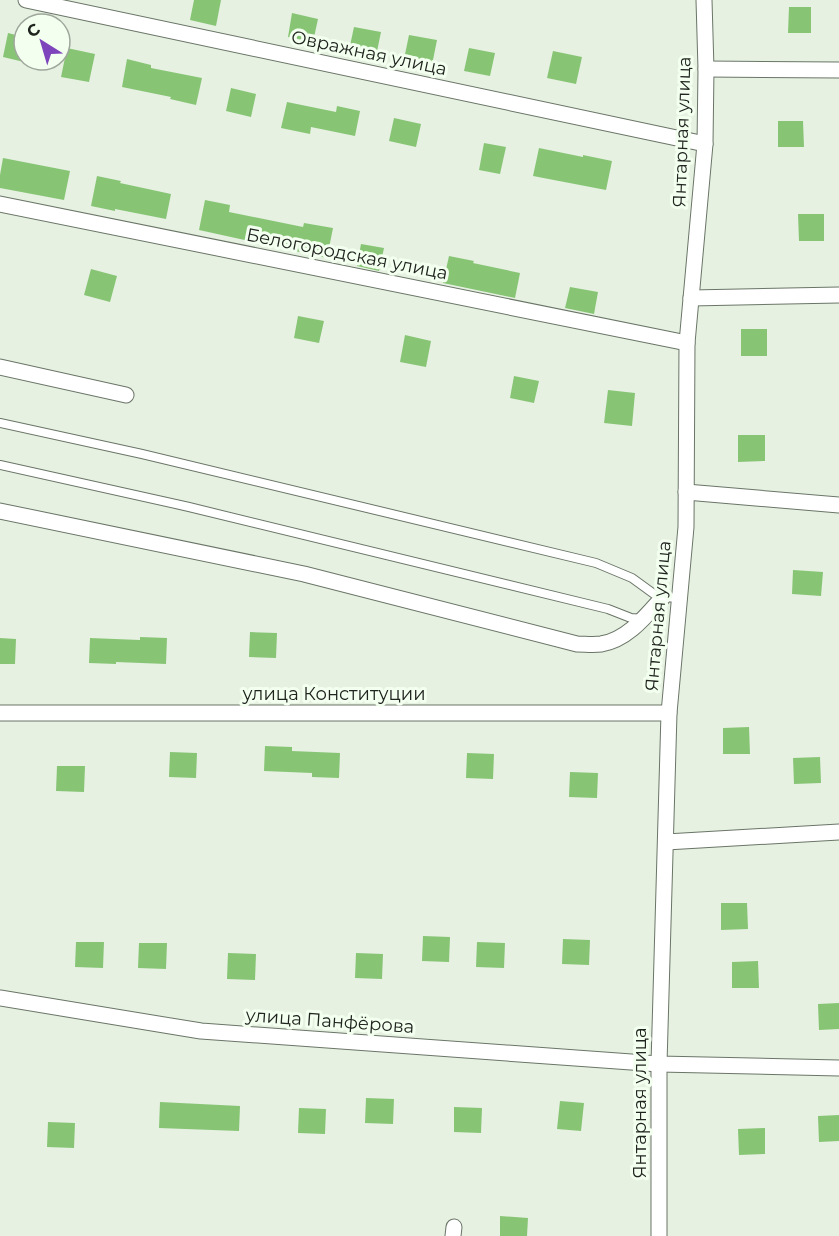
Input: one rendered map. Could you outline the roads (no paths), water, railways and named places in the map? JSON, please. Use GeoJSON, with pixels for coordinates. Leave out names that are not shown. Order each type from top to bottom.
{"type":"FeatureCollection","features":[{"type":"Feature","properties":{"kind":"street","name":"Овражная улица"},"geometry":{"type":"LineString","coordinates":[[26,0],[705,144]]}},
{"type":"Feature","properties":{"kind":"street","name":"Янтарная улица"},"geometry":{"type":"LineString","coordinates":[[659,1236],[659,1064],[669,713],[686,527],[687,343],[705,144],[704,0]]}},
{"type":"Feature","properties":{"kind":"street"},"geometry":{"type":"LineString","coordinates":[[706,69],[839,70]]}},
{"type":"Feature","properties":{"kind":"street","name":"Белогородская улица"},"geometry":{"type":"LineString","coordinates":[[0,204],[687,343]]}},
{"type":"Feature","properties":{"kind":"street"},"geometry":{"type":"LineString","coordinates":[[691,298],[839,295]]}},
{"type":"Feature","properties":{"kind":"street"},"geometry":{"type":"LineString","coordinates":[[0,367],[126,395]]}},
{"type":"Feature","properties":{"kind":"street"},"geometry":{"type":"LineString","coordinates":[[686,492],[839,505]]}},
{"type":"Feature","properties":{"kind":"street"},"geometry":{"type":"LineString","coordinates":[[0,511],[304,574],[577,644],[603,644],[623,635],[643,619],[663,597]]}},
{"type":"Feature","properties":{"kind":"street","name":"улица Конституции"},"geometry":{"type":"LineString","coordinates":[[0,713],[669,713]]}},
{"type":"Feature","properties":{"kind":"street"},"geometry":{"type":"LineString","coordinates":[[666,842],[839,832]]}},
{"type":"Feature","properties":{"kind":"street","name":"улица Панфёрова"},"geometry":{"type":"LineString","coordinates":[[0,998],[201,1031],[659,1064],[839,1068]]}},
{"type":"Feature","properties":{"kind":"lane"},"geometry":{"type":"LineString","coordinates":[[0,423],[142,454],[596,563],[633,578],[654,594],[679,598]]}},
{"type":"Feature","properties":{"kind":"lane"},"geometry":{"type":"LineString","coordinates":[[0,465],[189,507],[608,609],[631,618],[643,619]]}}]}
